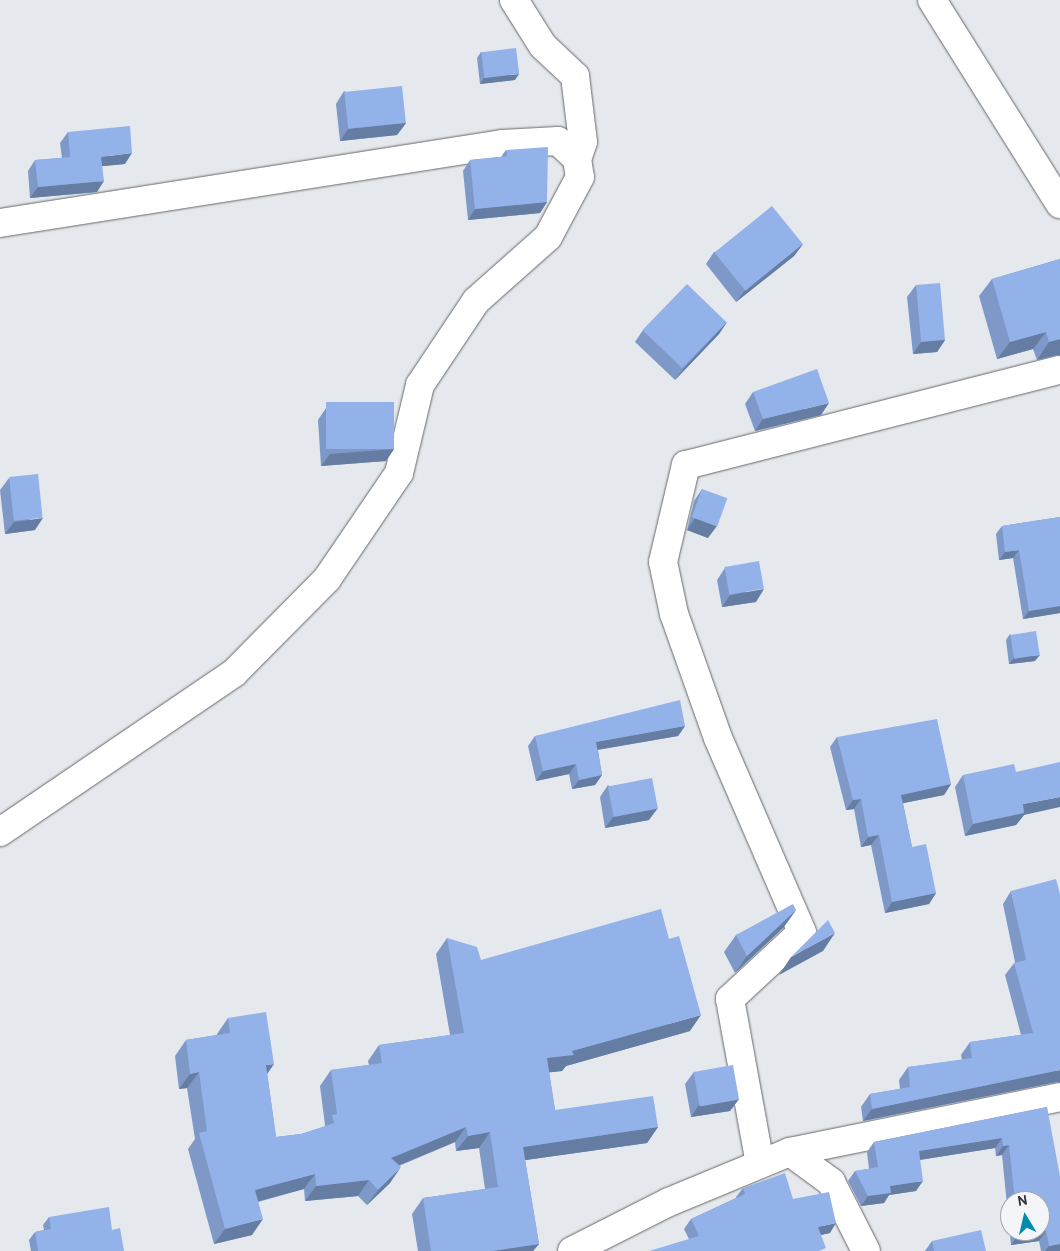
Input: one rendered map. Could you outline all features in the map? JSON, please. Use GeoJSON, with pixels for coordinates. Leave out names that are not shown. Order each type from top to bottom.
{"type":"FeatureCollection","features":[{"type":"Feature","properties":{"kind":"street"},"geometry":{"type":"LineString","coordinates":[[0,832],[234,673],[327,579],[399,473],[420,385],[476,302],[548,237],[580,177],[577,159],[583,142],[575,76],[543,46],[514,0]]}},
{"type":"Feature","properties":{"kind":"street"},"geometry":{"type":"LineString","coordinates":[[932,0],[1060,204]]}},
{"type":"Feature","properties":{"kind":"street"},"geometry":{"type":"LineString","coordinates":[[0,224],[502,144],[558,141],[577,159]]}},
{"type":"Feature","properties":{"kind":"street"},"geometry":{"type":"LineString","coordinates":[[760,1164],[730,999],[802,932],[718,738],[674,614],[662,562],[686,465],[1060,370]]}},
{"type":"Feature","properties":{"kind":"street"},"geometry":{"type":"LineString","coordinates":[[572,1251],[790,1152],[1060,1097]]}},
{"type":"Feature","properties":{"kind":"street"},"geometry":{"type":"LineString","coordinates":[[790,1152],[831,1182],[866,1251]]}},
{"type":"Feature","properties":{"kind":"building"},"geometry":{"type":"Polygon","coordinates":[[[516,48],[519,74],[484,78],[481,52],[516,48]]]}},
{"type":"Feature","properties":{"kind":"building"},"geometry":{"type":"Polygon","coordinates":[[[402,86],[406,123],[348,129],[344,92],[402,86]]]}},
{"type":"Feature","properties":{"kind":"building"},"geometry":{"type":"Polygon","coordinates":[[[130,126],[132,153],[101,157],[104,181],[38,187],[35,160],[70,157],[68,132],[130,126]]]}},
{"type":"Feature","properties":{"kind":"building"},"geometry":{"type":"Polygon","coordinates":[[[548,147],[547,202],[475,209],[470,160],[507,156],[506,150],[548,147]]]}},
{"type":"Feature","properties":{"kind":"building"},"geometry":{"type":"Polygon","coordinates":[[[772,206],[803,244],[745,291],[714,253],[772,206]]]}},
{"type":"Feature","properties":{"kind":"building"},"geometry":{"type":"Polygon","coordinates":[[[1060,259],[1060,339],[1049,342],[1046,332],[1010,342],[992,279],[1060,259]]]}},
{"type":"Feature","properties":{"kind":"building"},"geometry":{"type":"Polygon","coordinates":[[[940,283],[945,340],[921,342],[916,285],[940,283]]]}},
{"type":"Feature","properties":{"kind":"building"},"geometry":{"type":"Polygon","coordinates":[[[687,284],[727,322],[682,368],[643,330],[687,284]]]}},
{"type":"Feature","properties":{"kind":"building"},"geometry":{"type":"Polygon","coordinates":[[[817,369],[829,403],[763,419],[753,392],[817,369]]]}},
{"type":"Feature","properties":{"kind":"building"},"geometry":{"type":"Polygon","coordinates":[[[326,402],[394,402],[394,449],[326,449],[326,402]]]}},
{"type":"Feature","properties":{"kind":"building"},"geometry":{"type":"Polygon","coordinates":[[[38,474],[43,518],[14,521],[9,477],[38,474]]]}},
{"type":"Feature","properties":{"kind":"building"},"geometry":{"type":"Polygon","coordinates":[[[702,489],[727,498],[717,526],[692,517],[702,489]]]}},
{"type":"Feature","properties":{"kind":"building"},"geometry":{"type":"Polygon","coordinates":[[[1060,517],[1060,606],[1029,611],[1019,550],[1005,552],[1002,526],[1060,517]]]}},
{"type":"Feature","properties":{"kind":"building"},"geometry":{"type":"Polygon","coordinates":[[[759,561],[764,589],[729,595],[725,567],[759,561]]]}},
{"type":"Feature","properties":{"kind":"building"},"geometry":{"type":"Polygon","coordinates":[[[1036,631],[1040,655],[1014,659],[1010,635],[1036,631]]]}},
{"type":"Feature","properties":{"kind":"building"},"geometry":{"type":"Polygon","coordinates":[[[680,700],[685,726],[596,742],[602,775],[579,780],[576,764],[543,771],[535,736],[680,700]]]}},
{"type":"Feature","properties":{"kind":"building"},"geometry":{"type":"Polygon","coordinates":[[[937,719],[951,784],[901,795],[912,847],[926,844],[936,893],[892,902],[879,835],[868,837],[861,799],[853,800],[837,737],[937,719]]]}},
{"type":"Feature","properties":{"kind":"building"},"geometry":{"type":"Polygon","coordinates":[[[1060,762],[1060,797],[1023,804],[1024,813],[973,824],[963,775],[1014,764],[1016,772],[1060,762]]]}},
{"type":"Feature","properties":{"kind":"building"},"geometry":{"type":"Polygon","coordinates":[[[652,778],[658,808],[614,817],[608,787],[652,778]]]}},
{"type":"Feature","properties":{"kind":"building"},"geometry":{"type":"Polygon","coordinates":[[[1056,879],[1060,894],[1060,1070],[872,1109],[870,1094],[910,1087],[908,1067],[972,1058],[970,1042],[1033,1033],[1014,963],[1026,960],[1011,891],[1056,879]]]}},
{"type":"Feature","properties":{"kind":"building"},"geometry":{"type":"Polygon","coordinates":[[[793,904],[796,910],[747,956],[736,935],[793,904]]]}},
{"type":"Feature","properties":{"kind":"building"},"geometry":{"type":"Polygon","coordinates":[[[661,909],[669,939],[679,936],[701,1015],[572,1051],[574,1055],[547,1058],[555,1110],[653,1096],[658,1127],[523,1147],[539,1244],[492,1251],[431,1251],[423,1198],[498,1187],[490,1132],[468,1136],[466,1127],[391,1158],[401,1167],[378,1190],[369,1180],[316,1186],[315,1174],[255,1190],[263,1219],[225,1229],[199,1133],[207,1131],[199,1072],[190,1074],[186,1040],[230,1033],[228,1018],[266,1012],[274,1064],[266,1065],[276,1137],[301,1134],[334,1123],[332,1115],[337,1114],[331,1070],[382,1063],[379,1045],[464,1033],[447,938],[477,947],[481,960],[661,909]]]}},
{"type":"Feature","properties":{"kind":"building"},"geometry":{"type":"Polygon","coordinates":[[[828,920],[835,933],[791,957],[828,920]]]}},
{"type":"Feature","properties":{"kind":"building"},"geometry":{"type":"Polygon","coordinates":[[[733,1065],[739,1099],[700,1106],[694,1072],[733,1065]]]}},
{"type":"Feature","properties":{"kind":"building"},"geometry":{"type":"Polygon","coordinates":[[[1047,1107],[1060,1176],[1060,1244],[1049,1246],[1048,1241],[1050,1241],[1050,1191],[1014,1191],[1009,1145],[1003,1146],[1002,1138],[919,1151],[923,1181],[890,1186],[891,1193],[868,1196],[855,1171],[878,1167],[874,1142],[1047,1107]]]}},
{"type":"Feature","properties":{"kind":"building"},"geometry":{"type":"Polygon","coordinates":[[[785,1173],[793,1199],[829,1192],[836,1223],[818,1227],[826,1248],[819,1251],[649,1251],[699,1236],[691,1219],[745,1194],[743,1188],[785,1173]]]}},
{"type":"Feature","properties":{"kind":"building"},"geometry":{"type":"Polygon","coordinates":[[[109,1207],[112,1230],[120,1228],[124,1251],[38,1251],[35,1232],[51,1229],[49,1217],[109,1207]]]}},
{"type":"Feature","properties":{"kind":"building"},"geometry":{"type":"Polygon","coordinates":[[[981,1230],[986,1251],[934,1251],[932,1241],[981,1230]]]}}]}
